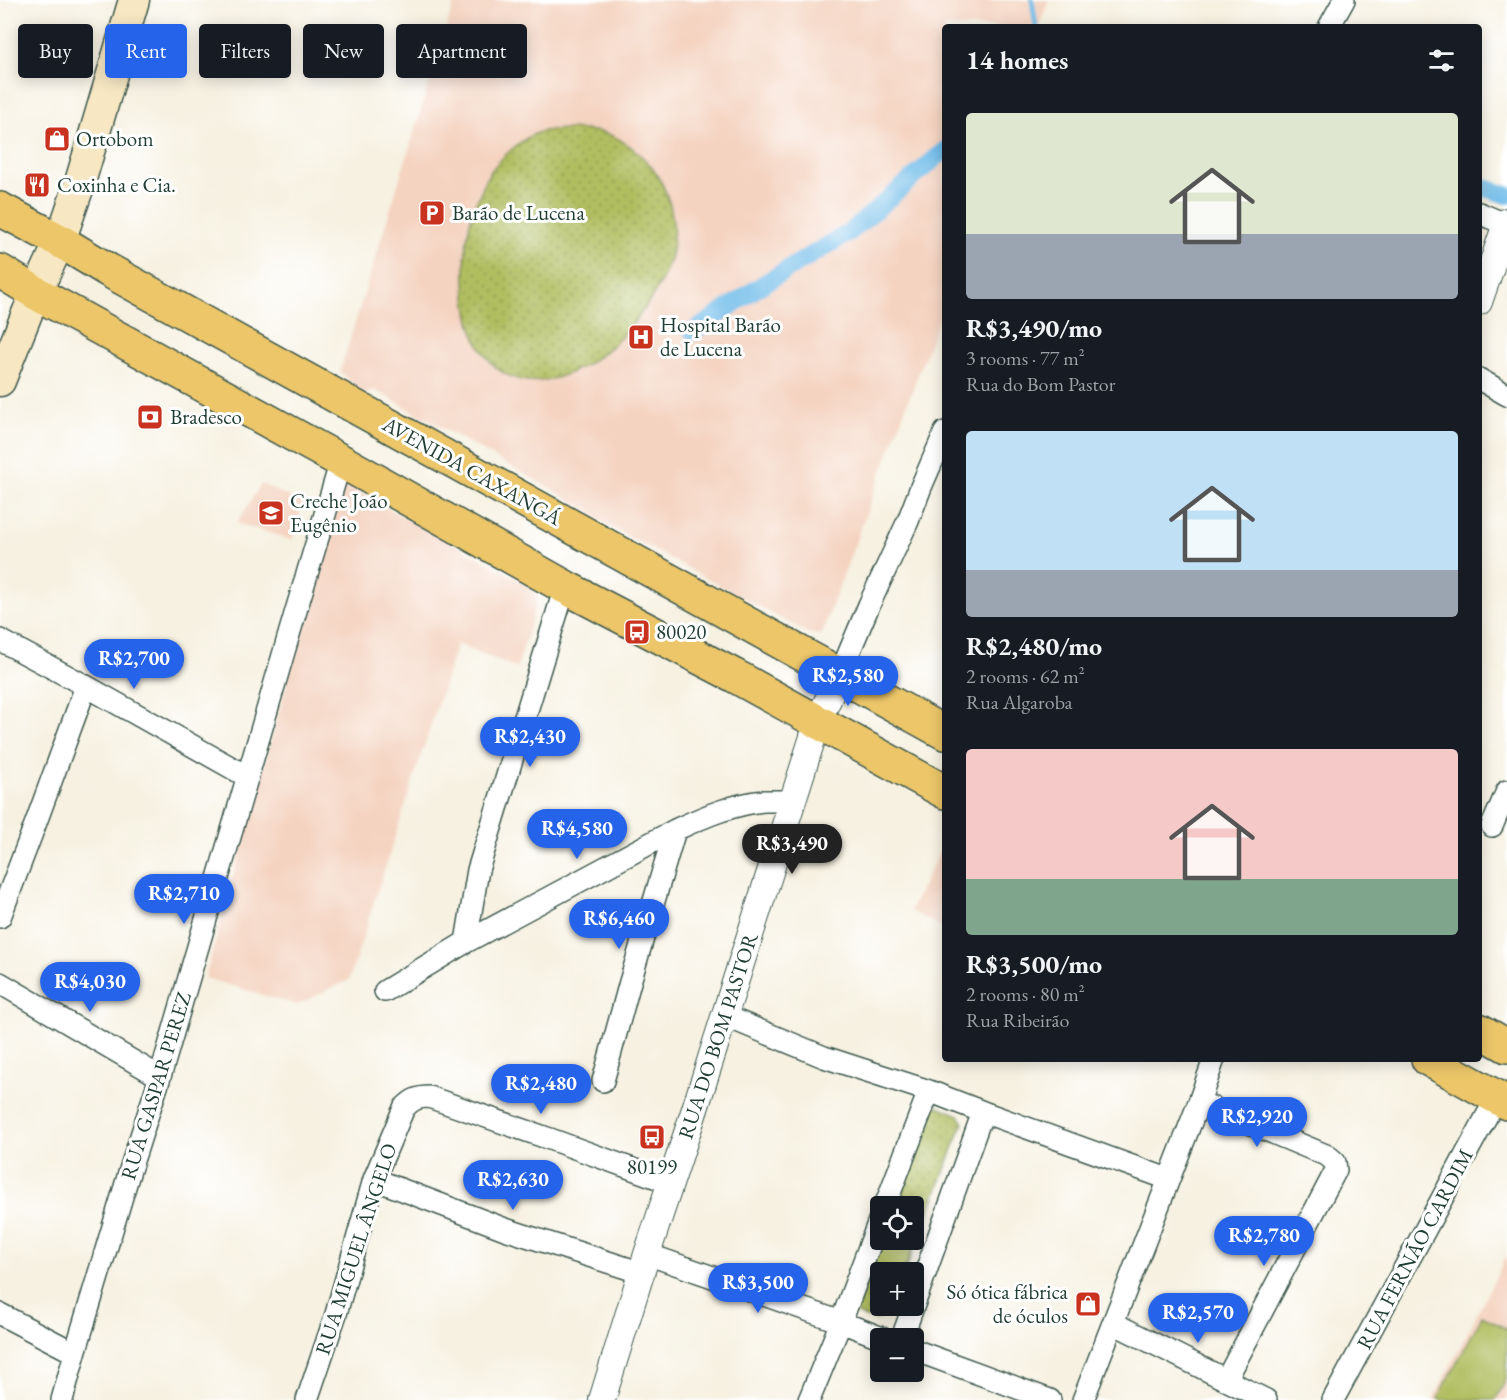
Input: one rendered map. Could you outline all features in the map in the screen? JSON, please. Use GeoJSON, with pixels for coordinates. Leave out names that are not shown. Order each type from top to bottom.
{"type":"FeatureCollection","features":[{"type":"Feature","properties":{"kind":"main road"},"geometry":{"type":"LineString","coordinates":[[0,381],[36,293],[60,242],[134,0]]}},
{"type":"Feature","properties":{"kind":"main road","name":"AVENIDA CAXANGÁ"},"geometry":{"type":"LineString","coordinates":[[0,209],[840,674],[942,726]]}},
{"type":"Feature","properties":{"kind":"main road"},"geometry":{"type":"LineString","coordinates":[[0,271],[565,587],[818,721],[942,790]]}},
{"type":"Feature","properties":{"kind":"main road"},"geometry":{"type":"LineString","coordinates":[[1482,1032],[1507,1046]]}},
{"type":"Feature","properties":{"kind":"main road"},"geometry":{"type":"LineString","coordinates":[[1433,1062],[1502,1100]]}},
{"type":"Feature","properties":{"kind":"street"},"geometry":{"type":"LineString","coordinates":[[1331,24],[1344,0]]}},
{"type":"Feature","properties":{"kind":"street"},"geometry":{"type":"LineString","coordinates":[[1482,214],[1507,223],[1482,294]]}},
{"type":"Feature","properties":{"kind":"street"},"geometry":{"type":"LineString","coordinates":[[1482,381],[1507,396]]}},
{"type":"Feature","properties":{"kind":"street"},"geometry":{"type":"LineString","coordinates":[[840,674],[942,439]]}},
{"type":"Feature","properties":{"kind":"street","name":"RUA GASPAR PEREZ"},"geometry":{"type":"LineString","coordinates":[[62,1400],[160,1077],[341,461]]}},
{"type":"Feature","properties":{"kind":"street"},"geometry":{"type":"LineString","coordinates":[[466,942],[478,870],[565,587]]}},
{"type":"Feature","properties":{"kind":"street"},"geometry":{"type":"LineString","coordinates":[[0,640],[248,777]]}},
{"type":"Feature","properties":{"kind":"street","name":"RUA DO BOM PASTOR"},"geometry":{"type":"LineString","coordinates":[[602,1400],[818,721],[840,674]]}},
{"type":"Feature","properties":{"kind":"street"},"geometry":{"type":"LineString","coordinates":[[0,917],[86,686]]}},
{"type":"Feature","properties":{"kind":"street"},"geometry":{"type":"LineString","coordinates":[[1493,826],[1507,791]]}},
{"type":"Feature","properties":{"kind":"street"},"geometry":{"type":"LineString","coordinates":[[385,991],[466,942],[675,830],[735,806],[763,801],[793,801]]}},
{"type":"Feature","properties":{"kind":"street"},"geometry":{"type":"LineString","coordinates":[[603,1081],[675,830]]}},
{"type":"Feature","properties":{"kind":"street"},"geometry":{"type":"LineString","coordinates":[[0,983],[160,1077]]}},
{"type":"Feature","properties":{"kind":"street"},"geometry":{"type":"LineString","coordinates":[[725,1017],[824,1057],[929,1091],[982,1113],[1168,1179]]}},
{"type":"Feature","properties":{"kind":"street"},"geometry":{"type":"LineString","coordinates":[[1083,1400],[1213,1062]]}},
{"type":"Feature","properties":{"kind":"street"},"geometry":{"type":"LineString","coordinates":[[889,1196],[929,1091]]}},
{"type":"Feature","properties":{"kind":"street","name":"RUA MIGUEL ÂNGELO"},"geometry":{"type":"LineString","coordinates":[[307,1400],[336,1314],[374,1179],[404,1108],[410,1101],[418,1097],[429,1097],[671,1184]]}},
{"type":"Feature","properties":{"kind":"street","name":"RUA FERNÃO CARDIM"},"geometry":{"type":"LineString","coordinates":[[1333,1400],[1502,1100]]}},
{"type":"Feature","properties":{"kind":"street"},"geometry":{"type":"LineString","coordinates":[[1198,1102],[1328,1156],[1335,1162],[1336,1170],[1226,1380]]}},
{"type":"Feature","properties":{"kind":"street"},"geometry":{"type":"LineString","coordinates":[[906,1328],[982,1113]]}},
{"type":"Feature","properties":{"kind":"street"},"geometry":{"type":"LineString","coordinates":[[374,1179],[505,1229],[644,1264],[841,1322],[870,1333]]}},
{"type":"Feature","properties":{"kind":"street"},"geometry":{"type":"LineString","coordinates":[[808,1400],[870,1245]]}},
{"type":"Feature","properties":{"kind":"street"},"geometry":{"type":"LineString","coordinates":[[0,1314],[75,1353]]}},
{"type":"Feature","properties":{"kind":"street"},"geometry":{"type":"LineString","coordinates":[[1113,1323],[1266,1400]]}},
{"type":"Feature","properties":{"kind":"street"},"geometry":{"type":"LineString","coordinates":[[924,1354],[1050,1400]]}},
{"type":"Feature","properties":{"kind":"shaded area","name":"Hospital Barão de Lucena"},"geometry":{"type":"Polygon","coordinates":[[[455,0],[1049,0],[1040,24],[942,24],[942,310],[821,635],[808,633],[598,520],[590,511],[375,390],[363,393],[340,372],[431,78],[527,78],[527,24],[448,24],[455,0]]]}},
{"type":"Feature","properties":{"kind":"shaded area"},"geometry":{"type":"Polygon","coordinates":[[[342,483],[532,587],[536,595],[536,603],[517,668],[457,644],[349,980],[297,1005],[205,978],[342,483]]]}},
{"type":"Feature","properties":{"kind":"shaded area","name":"Creche João Eugênio"},"geometry":{"type":"Polygon","coordinates":[[[261,484],[303,503],[292,540],[237,523],[261,484]]]}},
{"type":"Feature","properties":{"kind":"shaded area"},"geometry":{"type":"Polygon","coordinates":[[[942,847],[942,927],[910,911],[942,847]]]}},
{"type":"Feature","properties":{"kind":"shaded area"},"geometry":{"type":"Polygon","coordinates":[[[1507,1255],[1507,1400],[1433,1400],[1507,1255]]]}},
{"type":"Feature","properties":{"kind":"green space"},"geometry":{"type":"Polygon","coordinates":[[[568,129],[596,131],[617,138],[633,148],[646,161],[657,175],[667,195],[672,217],[672,251],[660,284],[638,317],[614,344],[579,369],[560,377],[541,381],[523,380],[505,374],[490,361],[477,341],[472,327],[465,277],[469,226],[487,178],[504,156],[537,133],[568,129]]]}},
{"type":"Feature","properties":{"kind":"green space"},"geometry":{"type":"Polygon","coordinates":[[[938,1106],[959,1115],[963,1122],[924,1223],[924,1196],[892,1196],[932,1107],[938,1106]]]}},
{"type":"Feature","properties":{"kind":"green space"},"geometry":{"type":"Polygon","coordinates":[[[924,1205],[929,1207],[924,1220],[924,1205]]]}},
{"type":"Feature","properties":{"kind":"green space"},"geometry":{"type":"Polygon","coordinates":[[[875,1250],[912,1250],[907,1262],[869,1262],[875,1250]]]}},
{"type":"Feature","properties":{"kind":"green space"},"geometry":{"type":"Polygon","coordinates":[[[876,1250],[914,1250],[909,1262],[872,1262],[876,1250]]]}},
{"type":"Feature","properties":{"kind":"green space"},"geometry":{"type":"Polygon","coordinates":[[[870,1268],[870,1316],[884,1316],[871,1319],[855,1312],[870,1268]]]}},
{"type":"Feature","properties":{"kind":"green space"},"geometry":{"type":"Polygon","coordinates":[[[1482,1316],[1507,1329],[1507,1378],[1495,1400],[1443,1400],[1438,1398],[1482,1316]]]}},
{"type":"Feature","properties":{"kind":"waterway"},"geometry":{"type":"LineString","coordinates":[[1032,0],[1036,24]]}},
{"type":"Feature","properties":{"kind":"waterway"},"geometry":{"type":"LineString","coordinates":[[693,332],[763,284],[850,232],[942,153]]}},
{"type":"Feature","properties":{"kind":"waterway"},"geometry":{"type":"LineString","coordinates":[[1482,187],[1507,195]]}},
{"type":"Feature","properties":{"kind":"place","name":"Ortobom"},"geometry":{"type":"Point","coordinates":[57,139]}},
{"type":"Feature","properties":{"kind":"place","name":"Coxinha e Cia."},"geometry":{"type":"Point","coordinates":[37,185]}},
{"type":"Feature","properties":{"kind":"place","name":"Barão de Lucena"},"geometry":{"type":"Point","coordinates":[432,213]}},
{"type":"Feature","properties":{"kind":"place","name":"Hospital Barão de Lucena"},"geometry":{"type":"Point","coordinates":[641,337]}},
{"type":"Feature","properties":{"kind":"place","name":"Bradesco"},"geometry":{"type":"Point","coordinates":[150,417]}},
{"type":"Feature","properties":{"kind":"place","name":"Creche João Eugênio"},"geometry":{"type":"Point","coordinates":[271,513]}},
{"type":"Feature","properties":{"kind":"place","name":"80020"},"geometry":{"type":"Point","coordinates":[637,632]}},
{"type":"Feature","properties":{"kind":"place","name":"80199"},"geometry":{"type":"Point","coordinates":[652,1137]}},
{"type":"Feature","properties":{"kind":"place","name":"Só ótica fábrica de óculos"},"geometry":{"type":"Point","coordinates":[1088,1304]}}]}
